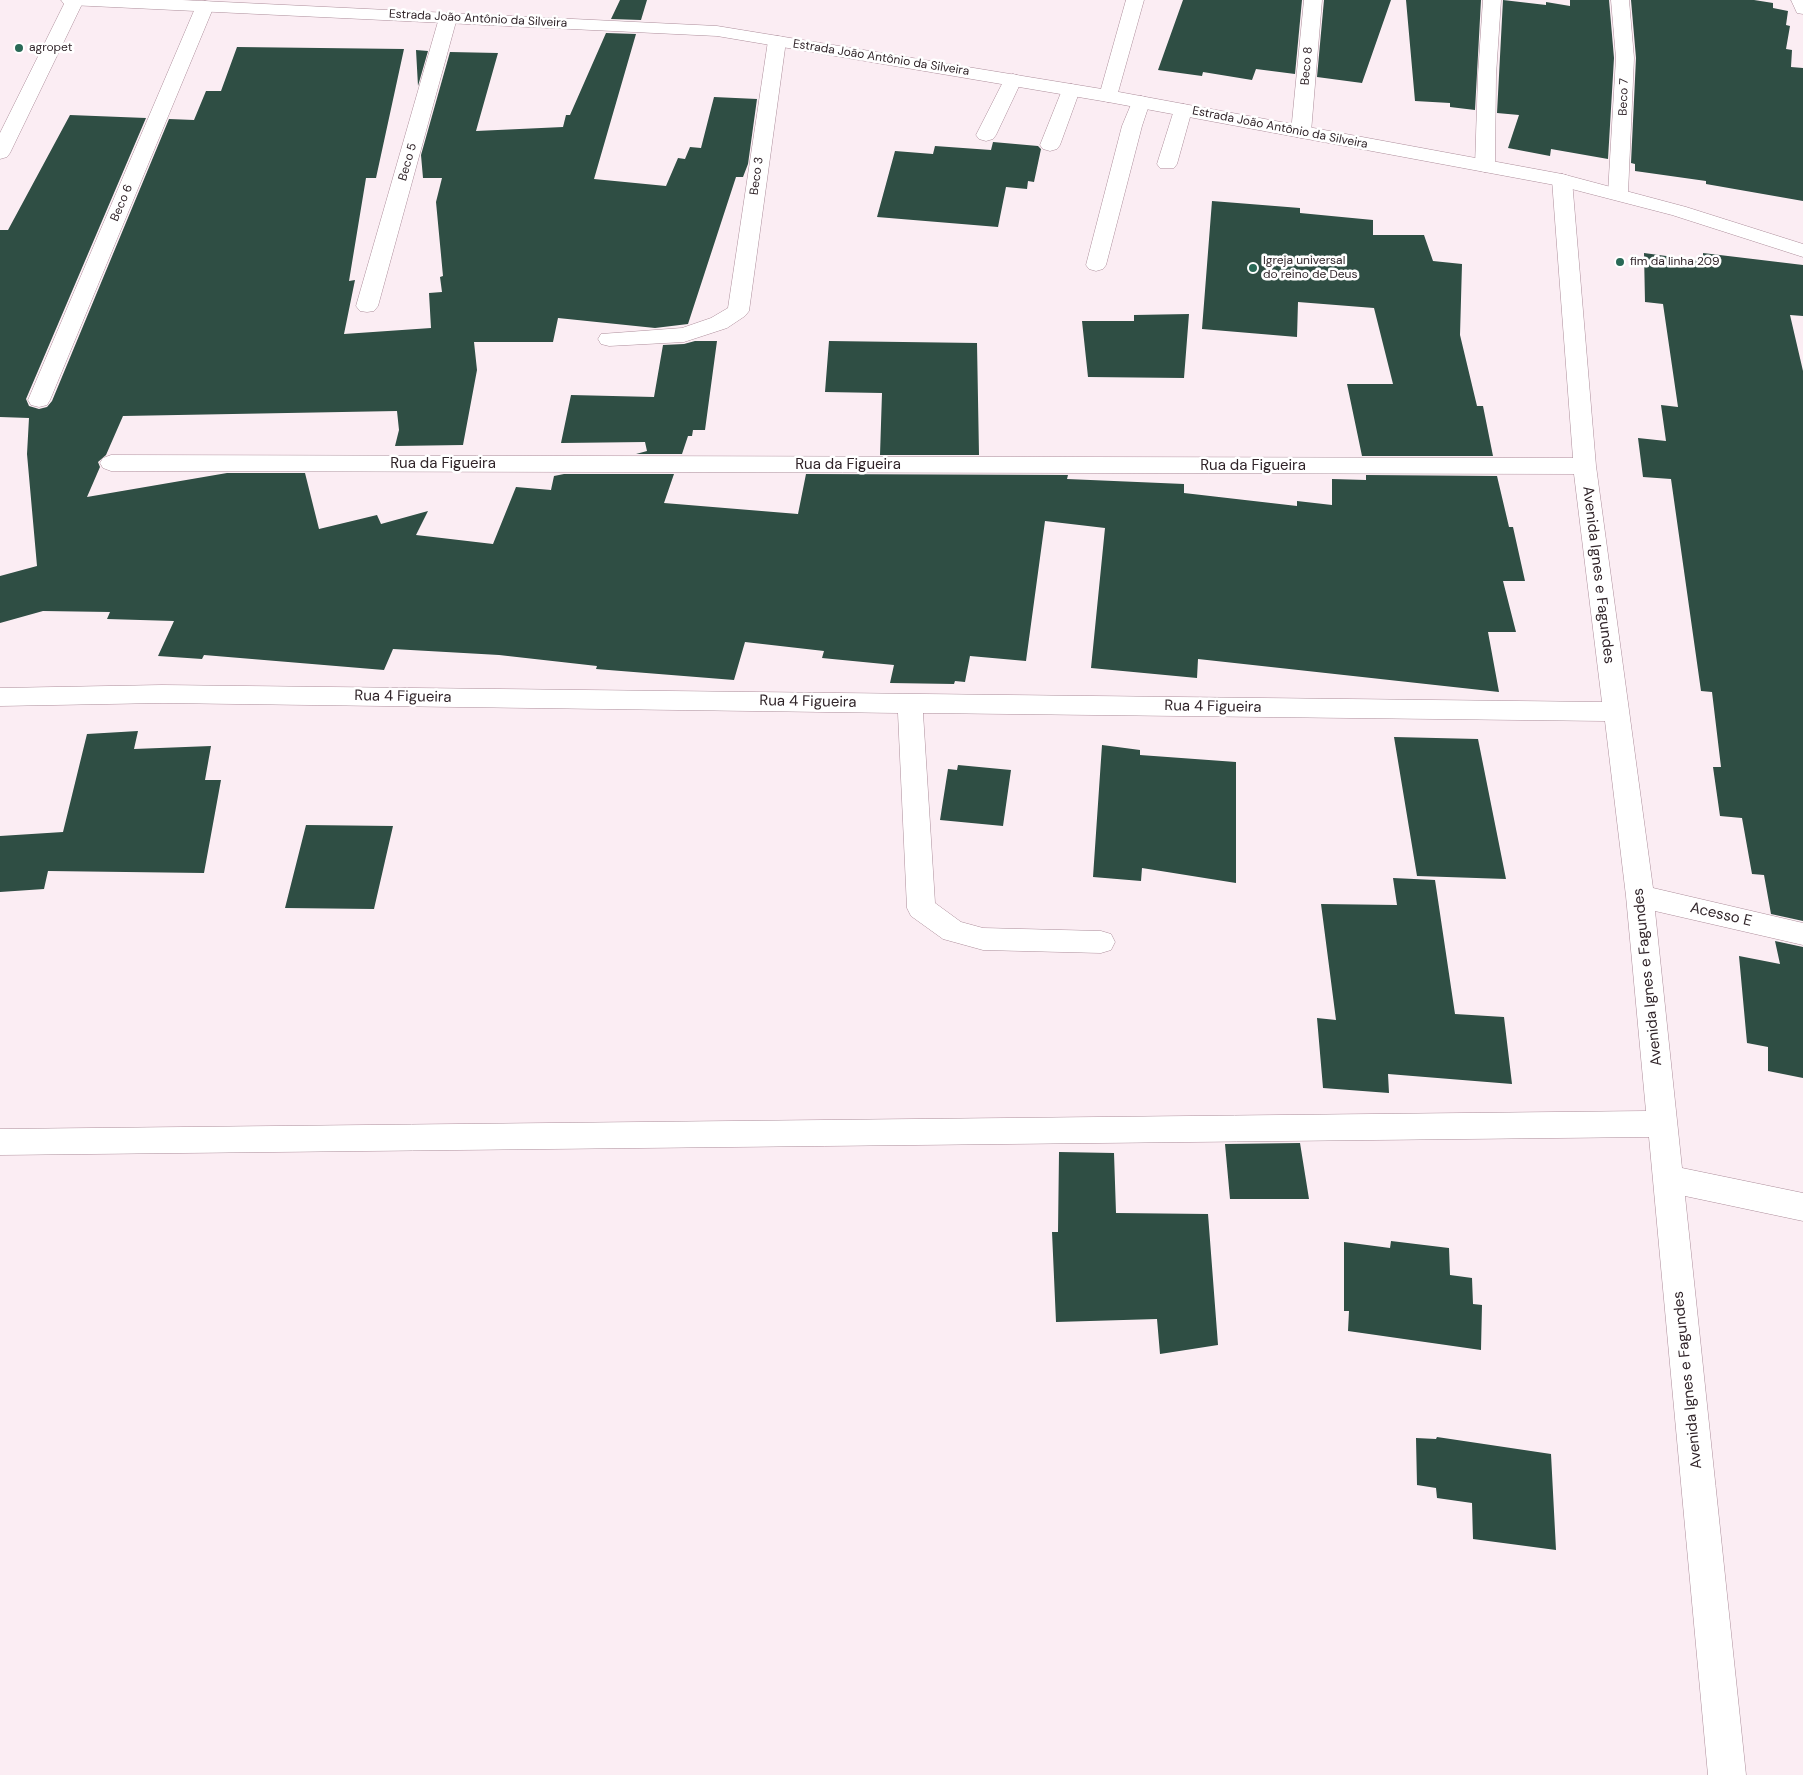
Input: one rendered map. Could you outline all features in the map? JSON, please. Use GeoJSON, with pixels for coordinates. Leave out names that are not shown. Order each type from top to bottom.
{"type":"FeatureCollection","features":[{"type":"Feature","properties":{"kind":"street","name":"Estrada João Antônio da Silveira"},"geometry":{"type":"LineString","coordinates":[[70,0],[717,31],[1108,96],[1562,180],[1679,211],[1803,251]]}},
{"type":"Feature","properties":{"kind":"street"},"geometry":{"type":"LineString","coordinates":[[0,153],[75,0]]}},
{"type":"Feature","properties":{"kind":"street"},"geometry":{"type":"LineString","coordinates":[[1108,96],[1135,0]]}},
{"type":"Feature","properties":{"kind":"street","name":"Beco 8"},"geometry":{"type":"LineString","coordinates":[[1300,132],[1313,0]]}},
{"type":"Feature","properties":{"kind":"street"},"geometry":{"type":"LineString","coordinates":[[1484,166],[1492,0]]}},
{"type":"Feature","properties":{"kind":"street","name":"Beco 7"},"geometry":{"type":"LineString","coordinates":[[1618,194],[1625,58],[1620,0]]}},
{"type":"Feature","properties":{"kind":"street"},"geometry":{"type":"LineString","coordinates":[[1800,0],[1803,9]]}},
{"type":"Feature","properties":{"kind":"street","name":"Beco 6"},"geometry":{"type":"LineString","coordinates":[[39,400],[205,6]]}},
{"type":"Feature","properties":{"kind":"street","name":"Beco 5"},"geometry":{"type":"LineString","coordinates":[[368,306],[448,18]]}},
{"type":"Feature","properties":{"kind":"street","name":"Beco 3"},"geometry":{"type":"LineString","coordinates":[[609,340],[684,335],[719,323],[738,311],[777,41]]}},
{"type":"Feature","properties":{"kind":"street"},"geometry":{"type":"LineString","coordinates":[[986,134],[1013,80]]}},
{"type":"Feature","properties":{"kind":"street"},"geometry":{"type":"LineString","coordinates":[[1050,145],[1071,90]]}},
{"type":"Feature","properties":{"kind":"street"},"geometry":{"type":"LineString","coordinates":[[1096,265],[1132,126],[1141,102]]}},
{"type":"Feature","properties":{"kind":"street"},"geometry":{"type":"LineString","coordinates":[[1167,164],[1183,110]]}},
{"type":"Feature","properties":{"kind":"street","name":"Avenida Ignes e Fagundes"},"geometry":{"type":"LineString","coordinates":[[1562,180],[1585,466],[1640,896],[1727,1775]]}},
{"type":"Feature","properties":{"kind":"street","name":"Estrada João Antônio da Silveira"},"geometry":{"type":"LineString","coordinates":[[1679,211],[1803,266]]}},
{"type":"Feature","properties":{"kind":"street","name":"Rua da Figueira"},"geometry":{"type":"LineString","coordinates":[[111,463],[1585,466]]}},
{"type":"Feature","properties":{"kind":"street","name":"Rua 4 Figueira"},"geometry":{"type":"LineString","coordinates":[[0,697],[162,694],[1615,712]]}},
{"type":"Feature","properties":{"kind":"street"},"geometry":{"type":"LineString","coordinates":[[910,703],[921,908],[953,931],[983,939],[1101,942]]}},
{"type":"Feature","properties":{"kind":"street","name":"Acesso E"},"geometry":{"type":"LineString","coordinates":[[1640,896],[1803,934]]}},
{"type":"Feature","properties":{"kind":"street"},"geometry":{"type":"LineString","coordinates":[[0,1142],[1662,1124]]}},
{"type":"Feature","properties":{"kind":"street"},"geometry":{"type":"LineString","coordinates":[[1667,1178],[1803,1207]]}},
{"type":"Feature","properties":{"kind":"building"},"geometry":{"type":"Polygon","coordinates":[[[620,0],[647,0],[641,20],[611,19],[620,0]]]}},
{"type":"Feature","properties":{"kind":"building"},"geometry":{"type":"Polygon","coordinates":[[[1183,0],[1302,0],[1295,74],[1256,69],[1252,80],[1203,72],[1202,76],[1158,70],[1183,0]]]}},
{"type":"Feature","properties":{"kind":"building"},"geometry":{"type":"Polygon","coordinates":[[[1324,0],[1391,0],[1362,83],[1317,77],[1324,0]]]}},
{"type":"Feature","properties":{"kind":"building"},"geometry":{"type":"Polygon","coordinates":[[[1406,0],[1481,0],[1475,110],[1450,107],[1450,103],[1415,101],[1406,0]]]}},
{"type":"Feature","properties":{"kind":"building"},"geometry":{"type":"Polygon","coordinates":[[[1503,0],[1546,5],[1546,2],[1570,6],[1570,0],[1609,0],[1614,58],[1608,159],[1551,149],[1550,156],[1508,148],[1519,115],[1497,113],[1503,0]]]}},
{"type":"Feature","properties":{"kind":"building"},"geometry":{"type":"Polygon","coordinates":[[[1631,0],[1754,0],[1773,3],[1773,8],[1788,11],[1786,25],[1790,26],[1786,49],[1792,50],[1791,67],[1803,68],[1803,201],[1706,184],[1706,181],[1635,171],[1635,164],[1631,163],[1636,58],[1631,0]]]}},
{"type":"Feature","properties":{"kind":"building"},"geometry":{"type":"Polygon","coordinates":[[[606,33],[636,34],[594,179],[666,186],[678,158],[685,159],[690,147],[701,148],[714,97],[757,99],[748,164],[743,177],[736,177],[688,324],[655,328],[558,318],[553,342],[474,342],[477,370],[463,445],[395,446],[399,430],[397,411],[123,416],[106,455],[98,462],[100,467],[87,497],[227,473],[305,473],[319,529],[377,515],[381,524],[428,511],[416,535],[493,544],[516,487],[551,490],[554,476],[564,474],[674,474],[664,503],[798,514],[806,474],[1068,475],[1067,479],[1184,484],[1184,493],[1297,506],[1297,501],[1332,505],[1332,479],[1366,480],[1366,475],[1497,476],[1509,527],[1513,527],[1525,581],[1503,581],[1516,632],[1488,632],[1499,692],[1198,659],[1197,678],[1091,668],[1105,528],[1045,521],[1026,661],[970,656],[965,682],[955,681],[954,684],[890,683],[894,665],[822,658],[824,651],[745,642],[734,680],[596,669],[597,666],[499,655],[393,649],[384,670],[204,655],[202,659],[158,656],[174,621],[107,619],[110,612],[43,611],[0,623],[0,576],[37,566],[27,454],[29,418],[0,417],[0,230],[8,230],[70,115],[146,118],[26,399],[29,406],[39,409],[47,407],[52,401],[169,119],[194,120],[206,91],[221,91],[237,47],[404,49],[376,178],[366,178],[349,281],[355,280],[344,334],[431,328],[429,293],[442,292],[440,277],[443,276],[436,202],[442,178],[423,178],[421,155],[450,52],[498,53],[476,131],[563,127],[566,115],[570,115],[606,33]]]}},
{"type":"Feature","properties":{"kind":"building"},"geometry":{"type":"Polygon","coordinates":[[[416,50],[428,51],[418,86],[416,50]]]}},
{"type":"Feature","properties":{"kind":"building"},"geometry":{"type":"Polygon","coordinates":[[[993,142],[1038,146],[1041,149],[1034,182],[1028,181],[1027,189],[1006,187],[998,227],[877,217],[895,151],[933,154],[935,146],[991,150],[993,142]]]}},
{"type":"Feature","properties":{"kind":"building"},"geometry":{"type":"Polygon","coordinates":[[[1212,201],[1300,208],[1300,213],[1373,220],[1373,235],[1424,235],[1433,261],[1462,264],[1460,335],[1477,406],[1483,406],[1493,456],[1362,456],[1347,384],[1393,384],[1374,308],[1298,302],[1297,337],[1202,329],[1212,201]]]}},
{"type":"Feature","properties":{"kind":"building"},"geometry":{"type":"Polygon","coordinates":[[[1644,253],[1703,261],[1703,253],[1803,265],[1803,316],[1790,315],[1803,371],[1803,921],[1771,914],[1764,875],[1752,874],[1742,818],[1720,816],[1713,767],[1721,767],[1712,692],[1701,691],[1671,479],[1643,477],[1638,438],[1666,441],[1661,405],[1678,407],[1663,304],[1645,302],[1644,253]]]}},
{"type":"Feature","properties":{"kind":"building"},"geometry":{"type":"Polygon","coordinates":[[[1189,314],[1184,378],[1088,377],[1082,321],[1134,321],[1134,315],[1189,314]]]}},
{"type":"Feature","properties":{"kind":"building"},"geometry":{"type":"Polygon","coordinates":[[[695,341],[717,341],[705,430],[693,430],[692,436],[688,436],[682,454],[636,454],[647,451],[645,442],[561,443],[571,395],[654,397],[663,345],[684,344],[695,341]]]}},
{"type":"Feature","properties":{"kind":"building"},"geometry":{"type":"Polygon","coordinates":[[[829,341],[977,343],[979,455],[880,455],[882,393],[825,392],[829,341]]]}},
{"type":"Feature","properties":{"kind":"building"},"geometry":{"type":"Polygon","coordinates":[[[138,731],[134,749],[211,746],[205,780],[221,780],[204,873],[48,871],[44,889],[0,892],[0,836],[63,832],[87,734],[138,731]]]}},
{"type":"Feature","properties":{"kind":"building"},"geometry":{"type":"Polygon","coordinates":[[[1394,737],[1478,739],[1506,879],[1417,876],[1394,737]]]}},
{"type":"Feature","properties":{"kind":"building"},"geometry":{"type":"Polygon","coordinates":[[[1102,745],[1140,750],[1140,755],[1236,762],[1236,883],[1142,868],[1141,881],[1093,877],[1102,745]]]}},
{"type":"Feature","properties":{"kind":"building"},"geometry":{"type":"Polygon","coordinates":[[[958,765],[1011,770],[1003,826],[940,820],[948,769],[957,770],[958,765]]]}},
{"type":"Feature","properties":{"kind":"building"},"geometry":{"type":"Polygon","coordinates":[[[306,825],[393,826],[374,909],[285,908],[306,825]]]}},
{"type":"Feature","properties":{"kind":"building"},"geometry":{"type":"Polygon","coordinates":[[[1393,878],[1435,880],[1455,1014],[1504,1017],[1512,1084],[1388,1074],[1389,1093],[1323,1088],[1317,1018],[1336,1020],[1321,904],[1397,905],[1393,878]]]}},
{"type":"Feature","properties":{"kind":"building"},"geometry":{"type":"Polygon","coordinates":[[[1775,941],[1803,947],[1803,1078],[1768,1071],[1768,1047],[1747,1043],[1739,956],[1780,964],[1775,941]]]}},
{"type":"Feature","properties":{"kind":"building"},"geometry":{"type":"Polygon","coordinates":[[[1300,1143],[1309,1199],[1230,1199],[1225,1144],[1300,1143]]]}},
{"type":"Feature","properties":{"kind":"building"},"geometry":{"type":"Polygon","coordinates":[[[1059,1152],[1114,1153],[1116,1213],[1208,1214],[1218,1345],[1160,1354],[1157,1319],[1056,1322],[1052,1232],[1058,1232],[1059,1152]]]}},
{"type":"Feature","properties":{"kind":"building"},"geometry":{"type":"Polygon","coordinates":[[[1391,1241],[1449,1248],[1450,1275],[1472,1278],[1473,1304],[1482,1305],[1481,1350],[1348,1331],[1349,1311],[1344,1311],[1344,1242],[1390,1248],[1391,1241]]]}},
{"type":"Feature","properties":{"kind":"building"},"geometry":{"type":"Polygon","coordinates":[[[1437,1437],[1551,1454],[1556,1550],[1473,1539],[1472,1503],[1437,1498],[1436,1488],[1417,1485],[1416,1438],[1436,1439],[1437,1437]]]}},
{"type":"Feature","properties":{"kind":"place","name":"agropet"},"geometry":{"type":"Point","coordinates":[19,48]}},
{"type":"Feature","properties":{"kind":"place","name":"fim da linha 209"},"geometry":{"type":"Point","coordinates":[1620,262]}},
{"type":"Feature","properties":{"kind":"place","name":"Igreja universal do reino de Deus"},"geometry":{"type":"Point","coordinates":[1253,268]}}]}
